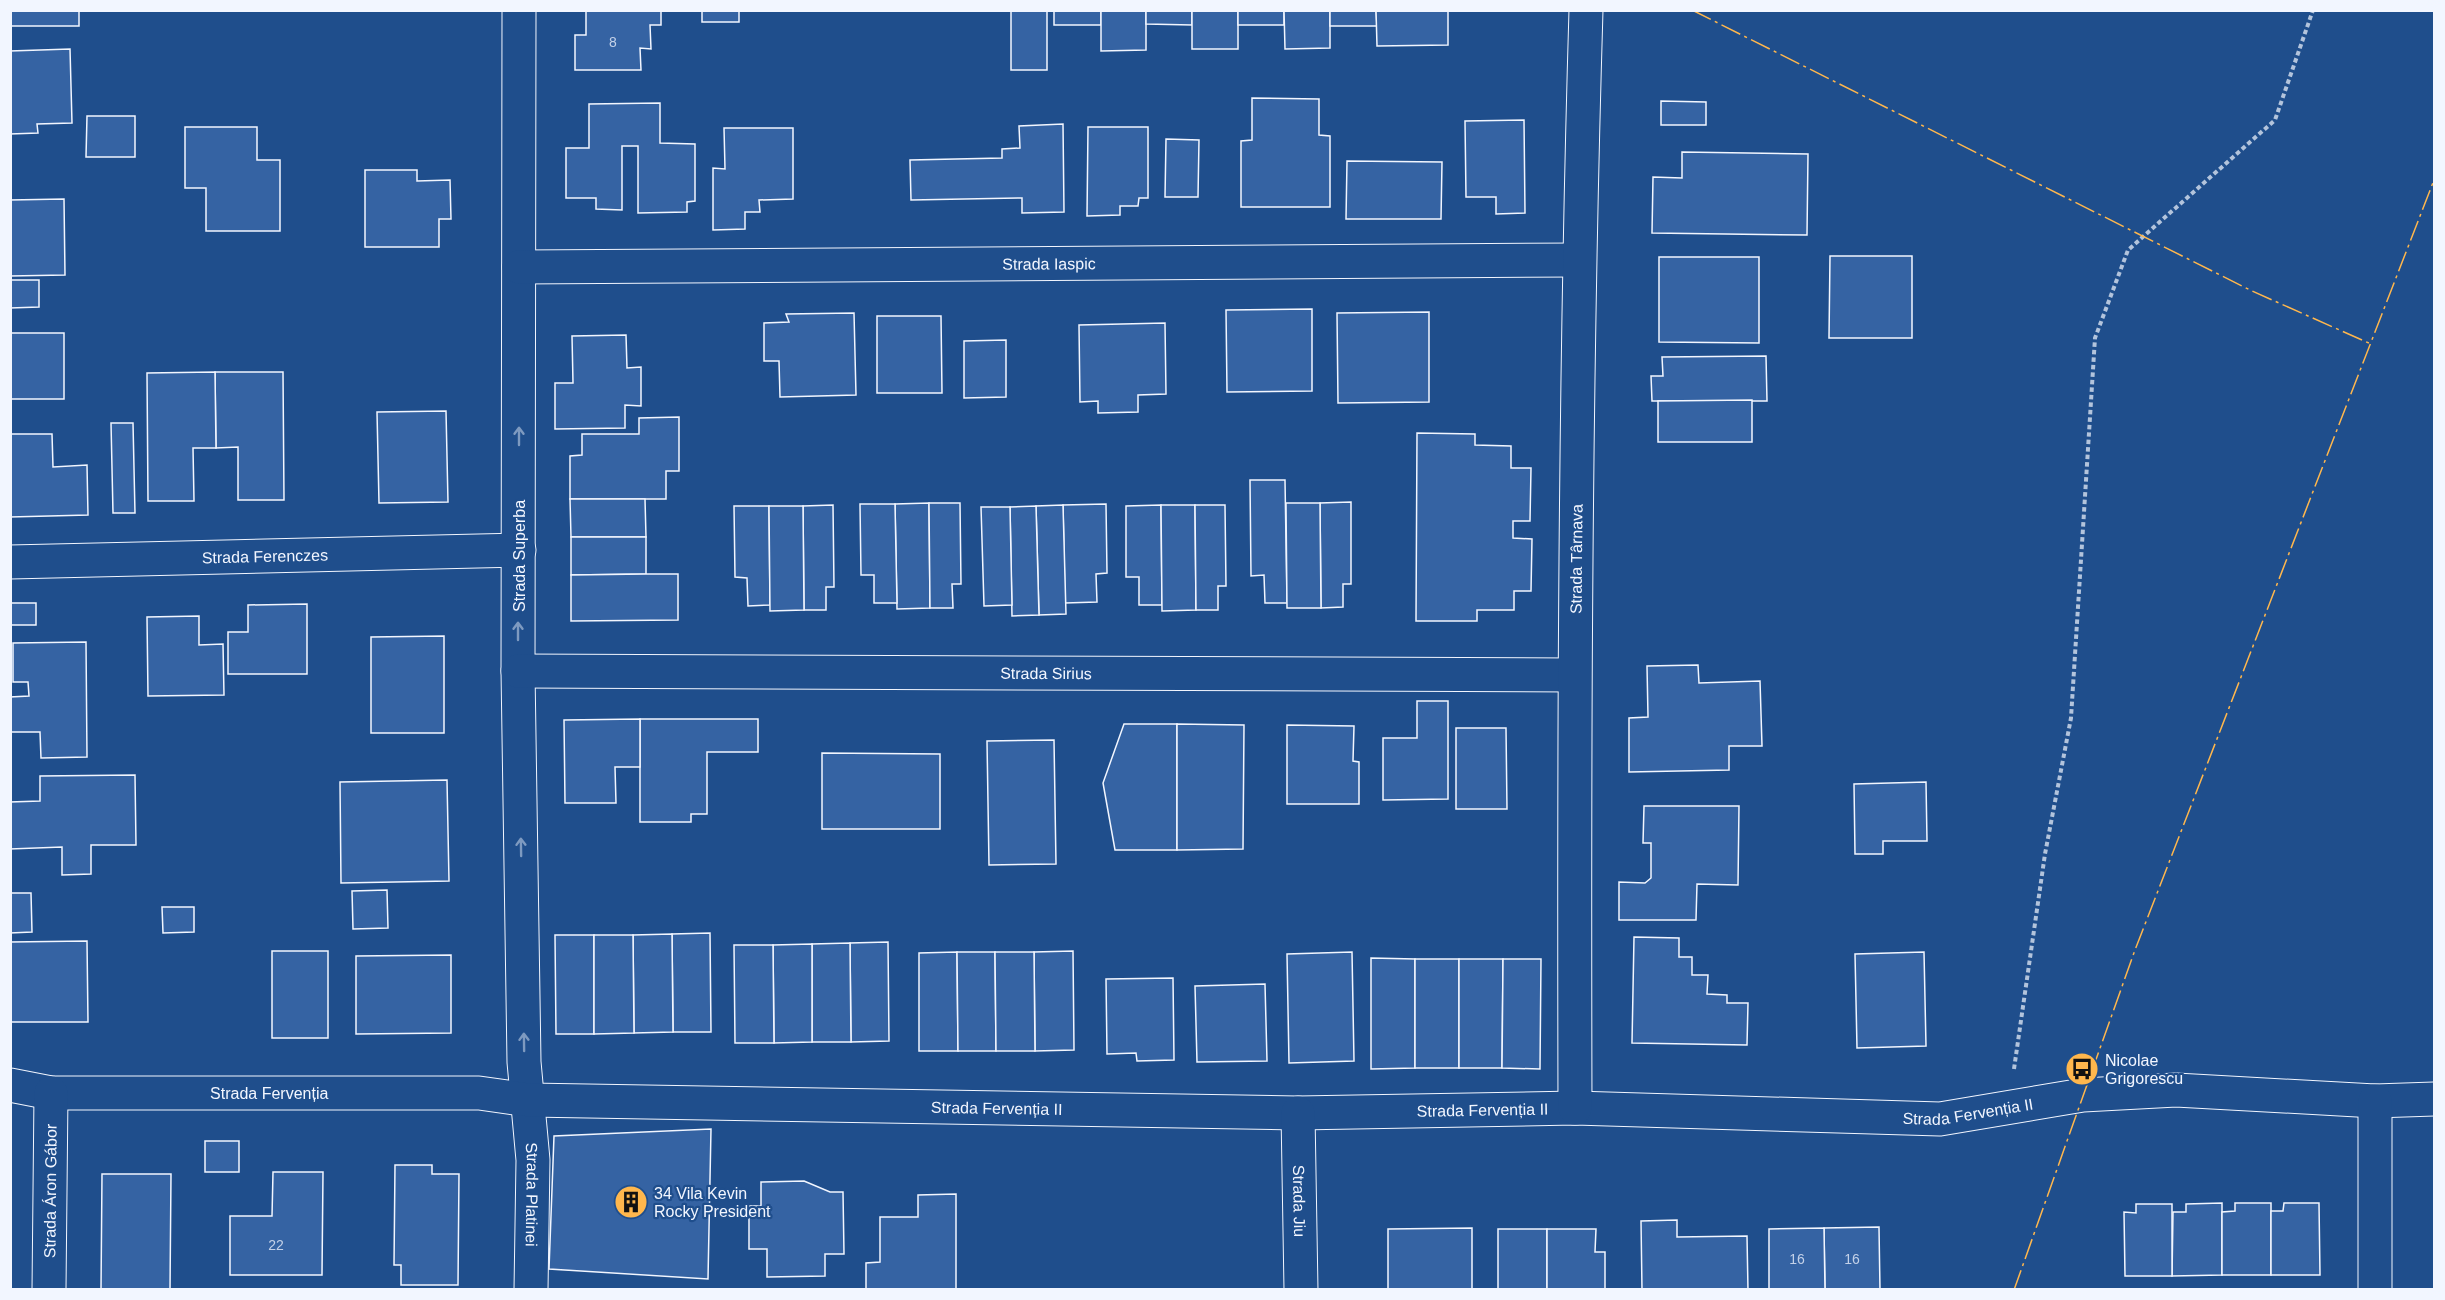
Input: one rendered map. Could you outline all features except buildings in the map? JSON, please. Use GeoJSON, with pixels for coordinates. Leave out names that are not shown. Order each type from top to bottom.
{"type":"FeatureCollection","features":[{"type":"Feature","properties":{"kind":"street","name":"Strada Superba"},"geometry":{"type":"LineString","coordinates":[[519,10],[518,672],[524,1050],[529,1100]]}},
{"type":"Feature","properties":{"kind":"street","name":"Strada Târnava"},"geometry":{"type":"LineString","coordinates":[[1575,1108],[1574,675],[1578,260],[1586,10]]}},
{"type":"Feature","properties":{"kind":"street","name":"Strada Iaspic"},"geometry":{"type":"LineString","coordinates":[[519,267],[1578,260]]}},
{"type":"Feature","properties":{"kind":"street","name":"Strada Ferenczes"},"geometry":{"type":"LineString","coordinates":[[10,562],[519,550]]}},
{"type":"Feature","properties":{"kind":"street","name":"Strada Sirius"},"geometry":{"type":"LineString","coordinates":[[518,672],[1574,675]]}},
{"type":"Feature","properties":{"kind":"street","name":"Strada Fervenția"},"geometry":{"type":"LineString","coordinates":[[10,1085],[51,1093],[479,1093],[529,1100]]}},
{"type":"Feature","properties":{"kind":"street","name":"Strada Fervenția II"},"geometry":{"type":"LineString","coordinates":[[529,1100],[1298,1113],[1575,1108],[1940,1119],[2083,1095],[2176,1090],[2375,1101],[2434,1099]]}},
{"type":"Feature","properties":{"kind":"street","name":"Strada Áron Gábor"},"geometry":{"type":"LineString","coordinates":[[49,1290],[51,1093]]}},
{"type":"Feature","properties":{"kind":"street","name":"Strada Platinei"},"geometry":{"type":"LineString","coordinates":[[529,1100],[533,1160],[531,1290]]}},
{"type":"Feature","properties":{"kind":"street"},"geometry":{"type":"LineString","coordinates":[[2375,1101],[2375,1290]]}},
{"type":"Feature","properties":{"kind":"street","name":"Strada Jiu"},"geometry":{"type":"LineString","coordinates":[[1298,1113],[1301,1290]]}},
{"type":"Feature","properties":{"kind":"path"},"geometry":{"type":"LineString","coordinates":[[2009,1108],[2045,854],[2071,718],[2095,338],[2128,250],[2275,120],[2313,10]]}},
{"type":"Feature","properties":{"kind":"power"},"geometry":{"type":"LineString","coordinates":[[1692,10],[2252,291],[2371,344]]}},
{"type":"Feature","properties":{"kind":"power"},"geometry":{"type":"LineString","coordinates":[[2014,1290],[2135,950],[2434,180]]}},
{"type":"Feature","properties":{"kind":"place","name":"Nicolae Grigorescu"},"geometry":{"type":"Point","coordinates":[2082,1069]}},
{"type":"Feature","properties":{"kind":"place","name":"34 Vila Kevin Rocky President"},"geometry":{"type":"Point","coordinates":[631,1202]}}]}
